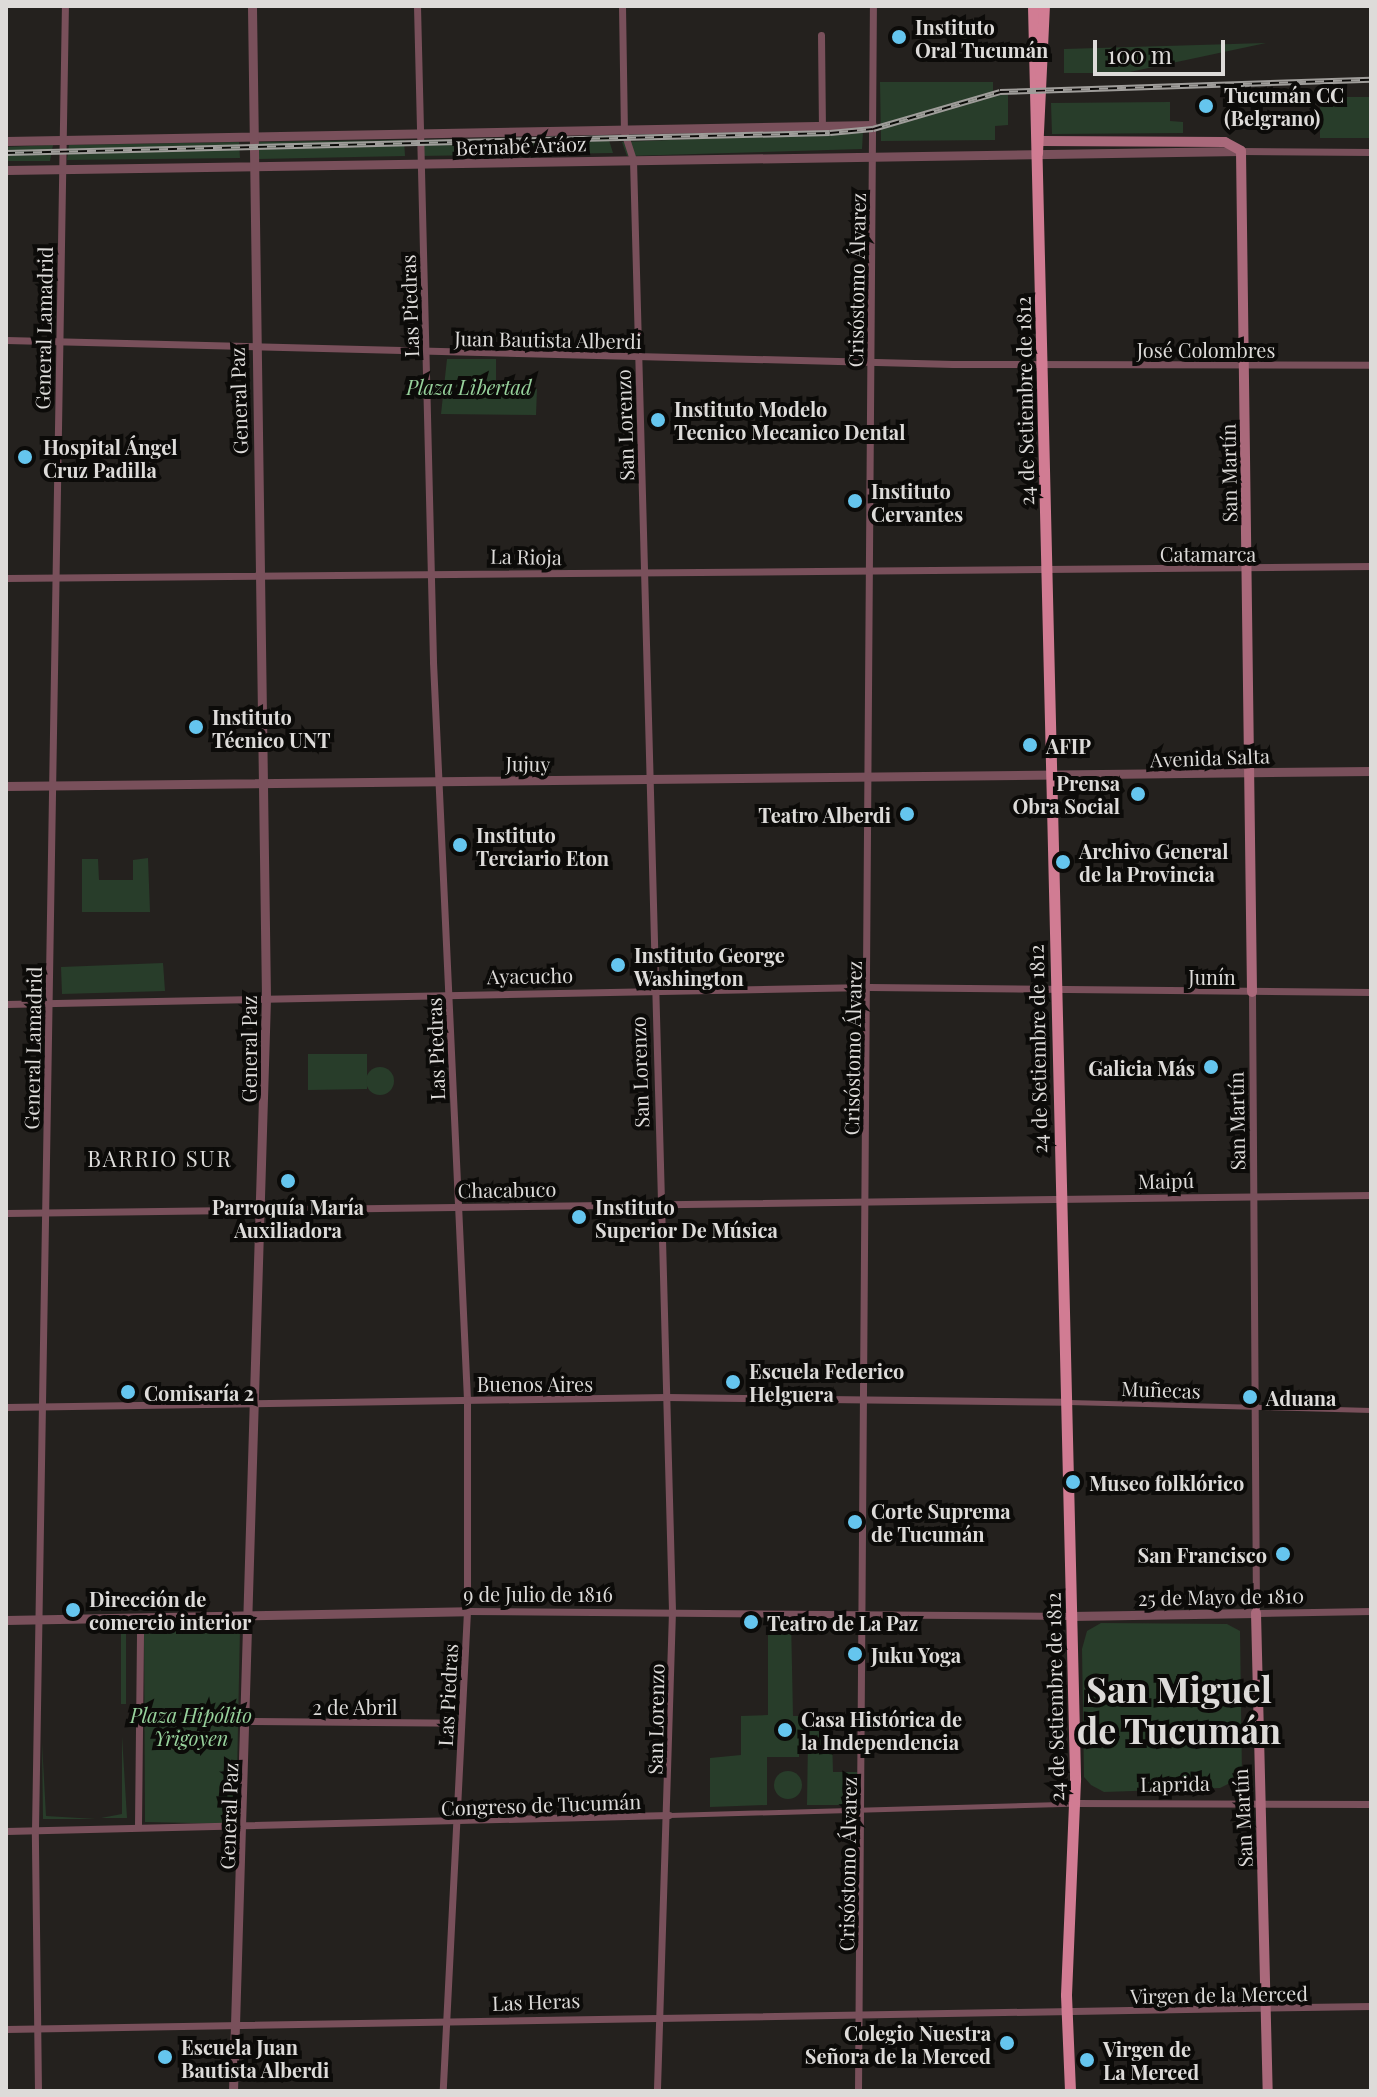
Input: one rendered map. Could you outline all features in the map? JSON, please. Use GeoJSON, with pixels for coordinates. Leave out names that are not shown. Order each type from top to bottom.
{"type":"FeatureCollection","features":[{"type":"Feature","properties":{"kind":"main road","name":"24 de Setiembre de 1812"},"geometry":{"type":"LineString","coordinates":[[1033,6],[1058,1197],[1075,1803],[1067,2012],[1070,2091]]}},
{"type":"Feature","properties":{"kind":"main road"},"geometry":{"type":"LineString","coordinates":[[1037,153],[1043,141],[1044,6]]}},
{"type":"Feature","properties":{"kind":"main road"},"geometry":{"type":"LineString","coordinates":[[1043,141],[1225,142],[1241,151]]}},
{"type":"Feature","properties":{"kind":"main road","name":"San Martín"},"geometry":{"type":"LineString","coordinates":[[1241,151],[1252,992]]}},
{"type":"Feature","properties":{"kind":"main road","name":"San Martín"},"geometry":{"type":"LineString","coordinates":[[1256,1613],[1268,2091]]}},
{"type":"Feature","properties":{"kind":"street","name":"General Lamadrid"},"geometry":{"type":"LineString","coordinates":[[38,2091],[35,1830],[65,6]]}},
{"type":"Feature","properties":{"kind":"street","name":"General Paz"},"geometry":{"type":"LineString","coordinates":[[233,2091],[247,1825],[264,1209],[266,998],[261,573],[254,348],[252,6]]}},
{"type":"Feature","properties":{"kind":"street","name":"Las Piedras"},"geometry":{"type":"LineString","coordinates":[[417,6],[417,136],[448,991],[467,1399],[467,1611],[443,2091]]}},
{"type":"Feature","properties":{"kind":"street","name":"San Lorenzo"},"geometry":{"type":"LineString","coordinates":[[622,6],[624,132],[633,160],[672,1611],[669,1815],[657,2091]]}},
{"type":"Feature","properties":{"kind":"street","name":"Crisóstomo Álvarez"},"geometry":{"type":"LineString","coordinates":[[858,2091],[866,1614],[873,6]]}},
{"type":"Feature","properties":{"kind":"street"},"geometry":{"type":"LineString","coordinates":[[821,35],[822,128]]}},
{"type":"Feature","properties":{"kind":"street","name":"Bernabé Aráoz"},"geometry":{"type":"LineString","coordinates":[[6,141],[253,135],[417,136],[872,125]]}},
{"type":"Feature","properties":{"kind":"street","name":"Bernabé Aráoz"},"geometry":{"type":"LineString","coordinates":[[6,170],[420,167],[873,155],[1241,151]]}},
{"type":"Feature","properties":{"kind":"street"},"geometry":{"type":"LineString","coordinates":[[1241,151],[1371,152]]}},
{"type":"Feature","properties":{"kind":"street","name":"Juan Bautista Alberdi"},"geometry":{"type":"LineString","coordinates":[[6,340],[871,363],[1041,363]]}},
{"type":"Feature","properties":{"kind":"street","name":"José Colombres"},"geometry":{"type":"LineString","coordinates":[[1041,363],[1371,365]]}},
{"type":"Feature","properties":{"kind":"street","name":"Catamarca"},"geometry":{"type":"LineString","coordinates":[[1045,570],[1371,566]]}},
{"type":"Feature","properties":{"kind":"street","name":"La Rioja"},"geometry":{"type":"LineString","coordinates":[[6,578],[433,570],[645,573],[1045,570]]}},
{"type":"Feature","properties":{"kind":"street","name":"Avenida Salta"},"geometry":{"type":"LineString","coordinates":[[1049,780],[1371,771]]}},
{"type":"Feature","properties":{"kind":"street","name":"Jujuy"},"geometry":{"type":"LineString","coordinates":[[6,786],[264,781],[649,783],[1049,780]]}},
{"type":"Feature","properties":{"kind":"street","name":"Ayacucho"},"geometry":{"type":"LineString","coordinates":[[6,1004],[448,991],[869,987],[1054,991]]}},
{"type":"Feature","properties":{"kind":"street","name":"Junín"},"geometry":{"type":"LineString","coordinates":[[1054,991],[1371,992]]}},
{"type":"Feature","properties":{"kind":"street","name":"San Martín"},"geometry":{"type":"LineString","coordinates":[[1252,992],[1256,1613]]}},
{"type":"Feature","properties":{"kind":"street","name":"Maipú"},"geometry":{"type":"LineString","coordinates":[[1058,1197],[1371,1195]]}},
{"type":"Feature","properties":{"kind":"street","name":"Chacabuco"},"geometry":{"type":"LineString","coordinates":[[6,1213],[1058,1197]]}},
{"type":"Feature","properties":{"kind":"street","name":"Buenos Aires"},"geometry":{"type":"LineString","coordinates":[[6,1407],[666,1397],[1065,1402]]}},
{"type":"Feature","properties":{"kind":"street","name":"Muñecas"},"geometry":{"type":"LineString","coordinates":[[1065,1402],[1371,1410]]}},
{"type":"Feature","properties":{"kind":"street","name":"9 de Julio de 1816"},"geometry":{"type":"LineString","coordinates":[[6,1620],[467,1611],[1071,1616]]}},
{"type":"Feature","properties":{"kind":"street","name":"25 de Mayo de 1810"},"geometry":{"type":"LineString","coordinates":[[1071,1616],[1371,1611]]}},
{"type":"Feature","properties":{"kind":"street"},"geometry":{"type":"LineString","coordinates":[[138,1826],[140,1619]]}},
{"type":"Feature","properties":{"kind":"street","name":"2 de Abril"},"geometry":{"type":"LineString","coordinates":[[249,1721],[461,1723]]}},
{"type":"Feature","properties":{"kind":"street","name":"Congreso de Tucumán"},"geometry":{"type":"LineString","coordinates":[[6,1831],[138,1826],[458,1823],[669,1815],[1056,1810],[1075,1803]]}},
{"type":"Feature","properties":{"kind":"street","name":"Laprida"},"geometry":{"type":"LineString","coordinates":[[1075,1803],[1371,1804]]}},
{"type":"Feature","properties":{"kind":"street","name":"Virgen de la Merced"},"geometry":{"type":"LineString","coordinates":[[1067,2012],[1371,2006]]}},
{"type":"Feature","properties":{"kind":"street","name":"Las Heras"},"geometry":{"type":"LineString","coordinates":[[6,2029],[859,2010],[1067,2012]]}},
{"type":"Feature","properties":{"kind":"green space"},"geometry":{"type":"Polygon","coordinates":[[[1266,43],[1125,73],[1064,73],[1064,49],[1266,43]]]}},
{"type":"Feature","properties":{"kind":"green space"},"geometry":{"type":"Polygon","coordinates":[[[880,82],[993,82],[993,95],[1008,95],[1008,125],[995,126],[995,140],[881,141],[880,82]]]}},
{"type":"Feature","properties":{"kind":"green space"},"geometry":{"type":"Polygon","coordinates":[[[1320,97],[1371,97],[1371,138],[1320,138],[1320,97]]]}},
{"type":"Feature","properties":{"kind":"green space"},"geometry":{"type":"Polygon","coordinates":[[[1170,102],[1170,121],[1183,122],[1183,133],[1052,134],[1051,103],[1170,102]]]}},
{"type":"Feature","properties":{"kind":"green space"},"geometry":{"type":"Polygon","coordinates":[[[863,132],[862,149],[627,156],[622,142],[863,132]]]}},
{"type":"Feature","properties":{"kind":"green space"},"geometry":{"type":"Polygon","coordinates":[[[608,137],[613,153],[420,156],[422,140],[608,137]]]}},
{"type":"Feature","properties":{"kind":"green space"},"geometry":{"type":"Polygon","coordinates":[[[404,140],[405,156],[257,159],[256,142],[404,140]]]}},
{"type":"Feature","properties":{"kind":"green space"},"geometry":{"type":"Polygon","coordinates":[[[239,142],[240,158],[67,160],[69,145],[239,142]]]}},
{"type":"Feature","properties":{"kind":"green space"},"geometry":{"type":"Polygon","coordinates":[[[53,145],[50,161],[6,161],[6,147],[53,145]]]}},
{"type":"Feature","properties":{"kind":"green space","name":"Plaza Libertad"},"geometry":{"type":"Polygon","coordinates":[[[447,359],[496,359],[496,391],[537,389],[536,415],[441,414],[447,359]]]}},
{"type":"Feature","properties":{"kind":"green space"},"geometry":{"type":"Polygon","coordinates":[[[148,858],[150,912],[82,912],[82,859],[98,859],[99,880],[133,880],[133,860],[148,858]]]}},
{"type":"Feature","properties":{"kind":"green space"},"geometry":{"type":"Polygon","coordinates":[[[163,963],[165,991],[62,994],[61,967],[163,963]]]}},
{"type":"Feature","properties":{"kind":"green space"},"geometry":{"type":"Polygon","coordinates":[[[308,1054],[367,1054],[367,1089],[308,1090],[308,1054]]]}},
{"type":"Feature","properties":{"kind":"green space"},"geometry":{"type":"Polygon","coordinates":[[[380,1067],[390,1071],[394,1081],[390,1091],[380,1095],[370,1091],[366,1081],[370,1071],[380,1067]]]}},
{"type":"Feature","properties":{"kind":"green space"},"geometry":{"type":"Polygon","coordinates":[[[768,1619],[791,1619],[793,1716],[807,1716],[808,1731],[808,1708],[817,1708],[821,1738],[832,1738],[833,1772],[857,1772],[859,1805],[807,1805],[808,1739],[799,1740],[799,1757],[767,1757],[767,1805],[710,1807],[710,1758],[741,1755],[741,1716],[768,1715],[768,1619]]]}},
{"type":"Feature","properties":{"kind":"green space"},"geometry":{"type":"Polygon","coordinates":[[[1101,1623],[1227,1624],[1240,1631],[1242,1777],[1220,1788],[1104,1792],[1091,1785],[1084,1777],[1082,1649],[1087,1631],[1101,1623]]]}},
{"type":"Feature","properties":{"kind":"green space","name":"Plaza Hipólito Yrigoyen"},"geometry":{"type":"Polygon","coordinates":[[[240,1628],[236,1824],[145,1822],[144,1629],[240,1628]]]}},
{"type":"Feature","properties":{"kind":"green space"},"geometry":{"type":"Polygon","coordinates":[[[97,1629],[126,1629],[126,1704],[121,1704],[121,1631],[97,1629]]]}},
{"type":"Feature","properties":{"kind":"green space"},"geometry":{"type":"Polygon","coordinates":[[[122,1736],[127,1818],[101,1818],[122,1814],[122,1736]]]}},
{"type":"Feature","properties":{"kind":"green space"},"geometry":{"type":"Polygon","coordinates":[[[42,1742],[46,1816],[96,1819],[43,1819],[42,1742]]]}},
{"type":"Feature","properties":{"kind":"green space"},"geometry":{"type":"Polygon","coordinates":[[[788,1771],[798,1775],[802,1785],[798,1795],[788,1799],[778,1795],[774,1785],[778,1775],[788,1771]]]}},
{"type":"Feature","properties":{"kind":"railway"},"geometry":{"type":"LineString","coordinates":[[6,153],[830,133],[873,129],[1000,92],[1371,80]]}},
{"type":"Feature","properties":{"kind":"place","name":"Instituto Oral Tucumán"},"geometry":{"type":"Point","coordinates":[899,37]}},
{"type":"Feature","properties":{"kind":"place","name":"Tucumán CC (Belgrano)"},"geometry":{"type":"Point","coordinates":[1206,106]}},
{"type":"Feature","properties":{"kind":"place","name":"Instituto Modelo Tecnico Mecanico Dental"},"geometry":{"type":"Point","coordinates":[658,420]}},
{"type":"Feature","properties":{"kind":"place","name":"Hospital Ángel Cruz Padilla"},"geometry":{"type":"Point","coordinates":[25,457]}},
{"type":"Feature","properties":{"kind":"place","name":"Instituto Cervantes"},"geometry":{"type":"Point","coordinates":[855,501]}},
{"type":"Feature","properties":{"kind":"place","name":"Instituto Técnico UNT"},"geometry":{"type":"Point","coordinates":[196,727]}},
{"type":"Feature","properties":{"kind":"place","name":"AFIP"},"geometry":{"type":"Point","coordinates":[1030,745]}},
{"type":"Feature","properties":{"kind":"place","name":"Prensa Obra Social"},"geometry":{"type":"Point","coordinates":[1138,794]}},
{"type":"Feature","properties":{"kind":"place","name":"Teatro Alberdi"},"geometry":{"type":"Point","coordinates":[907,814]}},
{"type":"Feature","properties":{"kind":"place","name":"Instituto Terciario Eton"},"geometry":{"type":"Point","coordinates":[460,845]}},
{"type":"Feature","properties":{"kind":"place","name":"Archivo General de la Provincia"},"geometry":{"type":"Point","coordinates":[1063,862]}},
{"type":"Feature","properties":{"kind":"place","name":"Instituto George Washington"},"geometry":{"type":"Point","coordinates":[618,965]}},
{"type":"Feature","properties":{"kind":"place","name":"Galicia Más"},"geometry":{"type":"Point","coordinates":[1211,1067]}},
{"type":"Feature","properties":{"kind":"place","name":"Parroquía María Auxiliadora"},"geometry":{"type":"Point","coordinates":[288,1181]}},
{"type":"Feature","properties":{"kind":"place","name":"Instituto Superior De Música"},"geometry":{"type":"Point","coordinates":[579,1217]}},
{"type":"Feature","properties":{"kind":"place","name":"Escuela Federico Helguera"},"geometry":{"type":"Point","coordinates":[733,1382]}},
{"type":"Feature","properties":{"kind":"place","name":"Comisaría 2"},"geometry":{"type":"Point","coordinates":[128,1392]}},
{"type":"Feature","properties":{"kind":"place","name":"Aduana"},"geometry":{"type":"Point","coordinates":[1250,1397]}},
{"type":"Feature","properties":{"kind":"place","name":"Museo folklórico"},"geometry":{"type":"Point","coordinates":[1073,1482]}},
{"type":"Feature","properties":{"kind":"place","name":"Corte Suprema de Tucumán"},"geometry":{"type":"Point","coordinates":[855,1522]}},
{"type":"Feature","properties":{"kind":"place","name":"San Francisco"},"geometry":{"type":"Point","coordinates":[1283,1554]}},
{"type":"Feature","properties":{"kind":"place","name":"Dirección de comercio interior"},"geometry":{"type":"Point","coordinates":[73,1610]}},
{"type":"Feature","properties":{"kind":"place","name":"Teatro de La Paz"},"geometry":{"type":"Point","coordinates":[751,1622]}},
{"type":"Feature","properties":{"kind":"place","name":"Juku Yoga"},"geometry":{"type":"Point","coordinates":[855,1654]}},
{"type":"Feature","properties":{"kind":"place","name":"Casa Histórica de la Independencia"},"geometry":{"type":"Point","coordinates":[785,1730]}},
{"type":"Feature","properties":{"kind":"place","name":"Colegio Nuestra Señora de la Merced"},"geometry":{"type":"Point","coordinates":[1007,2043]}},
{"type":"Feature","properties":{"kind":"place","name":"Escuela Juan Bautista Alberdi"},"geometry":{"type":"Point","coordinates":[165,2057]}},
{"type":"Feature","properties":{"kind":"place","name":"Virgen de La Merced"},"geometry":{"type":"Point","coordinates":[1087,2060]}},
{"type":"Feature","properties":{"kind":"district","name":"BARRIO SUR"},"geometry":{"type":"Point","coordinates":[160,1159]}},
{"type":"Feature","properties":{"kind":"district","name":"San Miguel de Tucumán"},"geometry":{"type":"Point","coordinates":[1179,1708]}}]}
